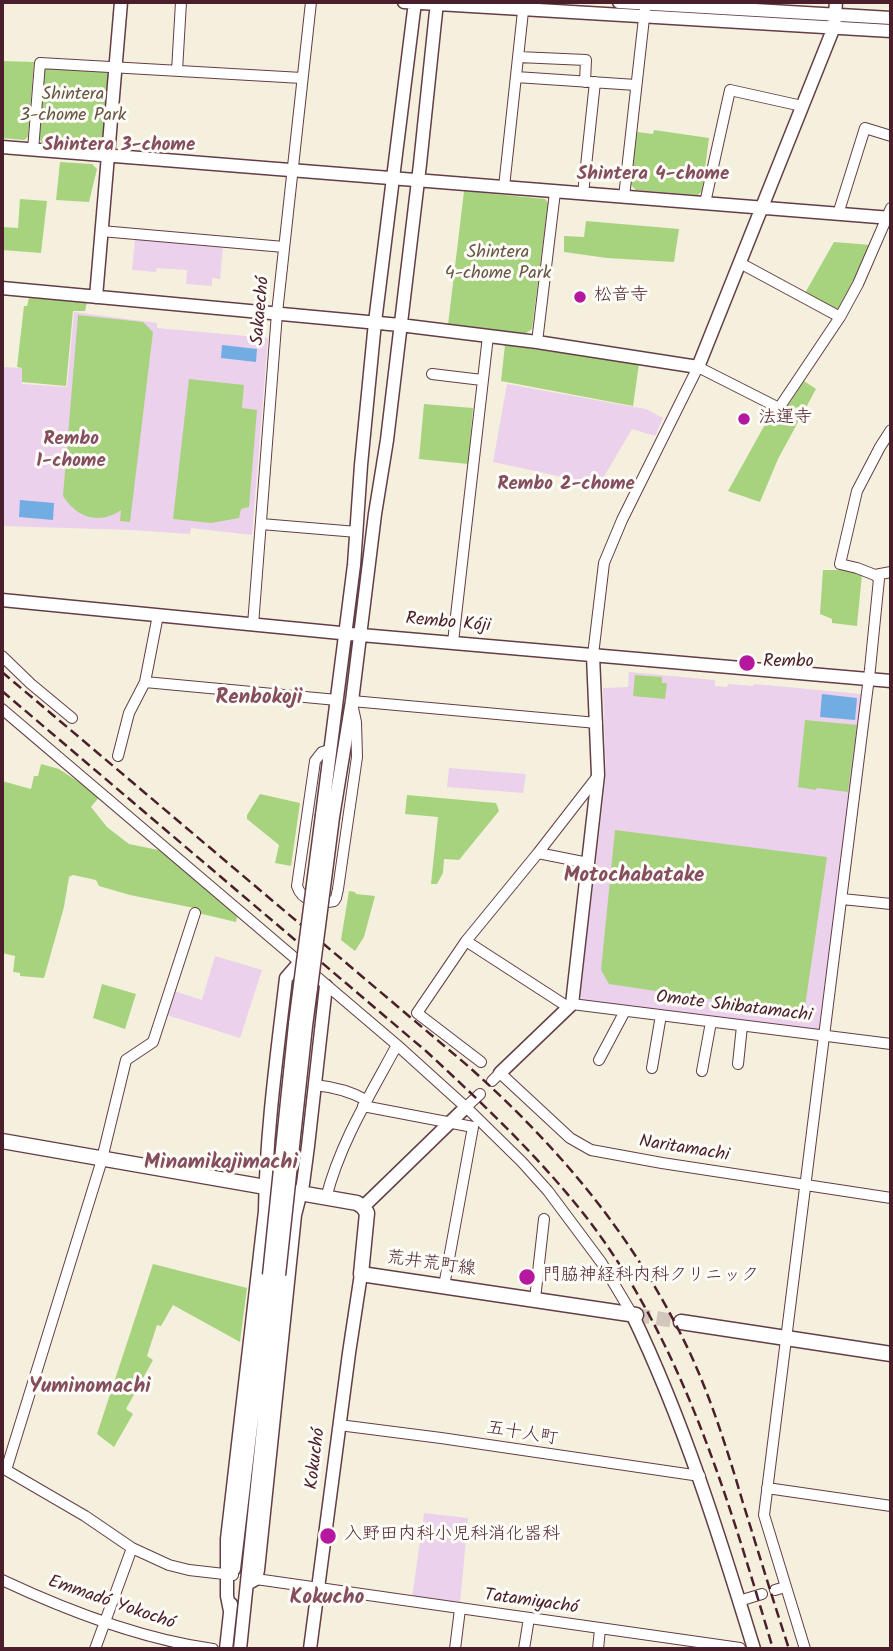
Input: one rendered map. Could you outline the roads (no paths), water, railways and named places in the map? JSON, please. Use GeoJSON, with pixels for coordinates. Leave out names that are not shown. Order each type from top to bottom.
{"type":"FeatureCollection","features":[{"type":"Feature","properties":{"kind":"main road"},"geometry":{"type":"LineString","coordinates":[[2,1140],[363,1206]]}},
{"type":"Feature","properties":{"kind":"main road","name":"荒井荒町線"},"geometry":{"type":"LineString","coordinates":[[363,1206],[367,1213],[361,1274],[634,1315]]}},
{"type":"Feature","properties":{"kind":"main road"},"geometry":{"type":"LineString","coordinates":[[681,1322],[891,1354]]}},
{"type":"Feature","properties":{"kind":"street"},"geometry":{"type":"LineString","coordinates":[[96,297],[121,2]]}},
{"type":"Feature","properties":{"kind":"street"},"geometry":{"type":"LineString","coordinates":[[177,71],[181,2]]}},
{"type":"Feature","properties":{"kind":"street","name":"Sakaechó"},"geometry":{"type":"LineString","coordinates":[[253,625],[277,313],[311,2]]}},
{"type":"Feature","properties":{"kind":"street"},"geometry":{"type":"LineString","coordinates":[[404,2],[562,7],[644,17],[835,15],[891,31]]}},
{"type":"Feature","properties":{"kind":"street"},"geometry":{"type":"LineString","coordinates":[[328,816],[330,750],[357,532],[375,322],[414,2]]}},
{"type":"Feature","properties":{"kind":"street"},"geometry":{"type":"LineString","coordinates":[[619,2],[891,18]]}},
{"type":"Feature","properties":{"kind":"street"},"geometry":{"type":"LineString","coordinates":[[624,197],[645,2]]}},
{"type":"Feature","properties":{"kind":"street"},"geometry":{"type":"LineString","coordinates":[[252,1582],[274,1275],[305,987],[328,816],[352,703],[390,412],[437,3]]}},
{"type":"Feature","properties":{"kind":"street"},"geometry":{"type":"LineString","coordinates":[[503,187],[523,6]]}},
{"type":"Feature","properties":{"kind":"street"},"geometry":{"type":"LineString","coordinates":[[496,1077],[570,1005],[598,775],[593,655],[604,563],[622,520],[698,367],[802,106],[835,15]]}},
{"type":"Feature","properties":{"kind":"street"},"geometry":{"type":"LineString","coordinates":[[518,57],[586,60],[590,82],[583,194]]}},
{"type":"Feature","properties":{"kind":"street"},"geometry":{"type":"LineString","coordinates":[[33,149],[40,63],[302,78]]}},
{"type":"Feature","properties":{"kind":"street"},"geometry":{"type":"LineString","coordinates":[[516,77],[636,85]]}},
{"type":"Feature","properties":{"kind":"street"},"geometry":{"type":"LineString","coordinates":[[705,203],[730,90],[802,106]]}},
{"type":"Feature","properties":{"kind":"street"},"geometry":{"type":"LineString","coordinates":[[838,214],[865,128],[891,136]]}},
{"type":"Feature","properties":{"kind":"street"},"geometry":{"type":"LineString","coordinates":[[2,147],[838,214],[890,214],[840,317],[779,408],[698,367],[537,342],[375,322],[2,288]]}},
{"type":"Feature","properties":{"kind":"street"},"geometry":{"type":"LineString","coordinates":[[537,342],[555,192]]}},
{"type":"Feature","properties":{"kind":"street"},"geometry":{"type":"LineString","coordinates":[[102,231],[284,247]]}},
{"type":"Feature","properties":{"kind":"street"},"geometry":{"type":"LineString","coordinates":[[740,263],[840,317]]}},
{"type":"Feature","properties":{"kind":"street"},"geometry":{"type":"LineString","coordinates":[[453,642],[488,336]]}},
{"type":"Feature","properties":{"kind":"street"},"geometry":{"type":"LineString","coordinates":[[432,374],[482,380]]}},
{"type":"Feature","properties":{"kind":"street"},"geometry":{"type":"LineString","coordinates":[[805,1649],[780,1589],[764,1515],[842,899],[879,579],[875,575],[841,564],[857,491],[891,430]]}},
{"type":"Feature","properties":{"kind":"street"},"geometry":{"type":"LineString","coordinates":[[261,524],[357,532]]}},
{"type":"Feature","properties":{"kind":"street"},"geometry":{"type":"LineString","coordinates":[[875,575],[891,572]]}},
{"type":"Feature","properties":{"kind":"street","name":"Rembo Kóji"},"geometry":{"type":"LineString","coordinates":[[2,600],[361,635],[891,681]]}},
{"type":"Feature","properties":{"kind":"street"},"geometry":{"type":"LineString","coordinates":[[118,756],[129,713],[145,682],[158,615]]}},
{"type":"Feature","properties":{"kind":"street"},"geometry":{"type":"LineString","coordinates":[[2,656],[72,718]]}},
{"type":"Feature","properties":{"kind":"street"},"geometry":{"type":"LineString","coordinates":[[145,682],[337,700]]}},
{"type":"Feature","properties":{"kind":"street"},"geometry":{"type":"LineString","coordinates":[[352,703],[597,723]]}},
{"type":"Feature","properties":{"kind":"street"},"geometry":{"type":"LineString","coordinates":[[330,750],[322,752],[314,761],[297,886],[306,899],[315,902],[334,901],[338,889],[357,757],[356,722],[352,703]]}},
{"type":"Feature","properties":{"kind":"street"},"geometry":{"type":"LineString","coordinates":[[2,709],[397,1045],[466,1107],[548,1191],[601,1262],[634,1315],[699,1476],[754,1649]]}},
{"type":"Feature","properties":{"kind":"street"},"geometry":{"type":"LineString","coordinates":[[481,1062],[417,1013],[466,941],[598,775]]}},
{"type":"Feature","properties":{"kind":"street"},"geometry":{"type":"LineString","coordinates":[[538,853],[588,863]]}},
{"type":"Feature","properties":{"kind":"street"},"geometry":{"type":"LineString","coordinates":[[842,899],[891,904]]}},
{"type":"Feature","properties":{"kind":"street"},"geometry":{"type":"LineString","coordinates":[[195,913],[153,1042],[126,1060],[102,1158],[6,1470],[85,1516],[132,1548],[169,1565],[230,1575]]}},
{"type":"Feature","properties":{"kind":"street"},"geometry":{"type":"LineString","coordinates":[[466,941],[570,1005]]}},
{"type":"Feature","properties":{"kind":"street"},"geometry":{"type":"LineString","coordinates":[[226,1649],[230,1611],[228,1539],[265,1211],[269,1125],[286,978],[300,962]]}},
{"type":"Feature","properties":{"kind":"street"},"geometry":{"type":"LineString","coordinates":[[240,1649],[252,1582],[295,1215],[308,1146],[326,986]]}},
{"type":"Feature","properties":{"kind":"street","name":"Omote Shibatamachi"},"geometry":{"type":"LineString","coordinates":[[570,1005],[891,1044]]}},
{"type":"Feature","properties":{"kind":"street"},"geometry":{"type":"LineString","coordinates":[[599,1060],[625,1011]]}},
{"type":"Feature","properties":{"kind":"street"},"geometry":{"type":"LineString","coordinates":[[652,1068],[661,1015]]}},
{"type":"Feature","properties":{"kind":"street"},"geometry":{"type":"LineString","coordinates":[[702,1071],[711,1022]]}},
{"type":"Feature","properties":{"kind":"street"},"geometry":{"type":"LineString","coordinates":[[738,1064],[743,1026]]}},
{"type":"Feature","properties":{"kind":"street"},"geometry":{"type":"LineString","coordinates":[[326,1198],[342,1147],[397,1045]]}},
{"type":"Feature","properties":{"kind":"street","name":"Naritamachi"},"geometry":{"type":"LineString","coordinates":[[496,1077],[570,1138],[591,1150],[891,1198]]}},
{"type":"Feature","properties":{"kind":"street"},"geometry":{"type":"LineString","coordinates":[[315,1085],[351,1092],[365,1103],[473,1127],[444,1286]]}},
{"type":"Feature","properties":{"kind":"street"},"geometry":{"type":"LineString","coordinates":[[363,1206],[480,1094]]}},
{"type":"Feature","properties":{"kind":"street"},"geometry":{"type":"LineString","coordinates":[[265,1211],[295,1215]]}},
{"type":"Feature","properties":{"kind":"street"},"geometry":{"type":"LineString","coordinates":[[535,1299],[544,1219]]}},
{"type":"Feature","properties":{"kind":"street","name":"Kokuchó"},"geometry":{"type":"LineString","coordinates":[[310,1649],[361,1274]]}},
{"type":"Feature","properties":{"kind":"street"},"geometry":{"type":"LineString","coordinates":[[230,1575],[274,1275]]}},
{"type":"Feature","properties":{"kind":"street","name":"五十人町"},"geometry":{"type":"LineString","coordinates":[[340,1425],[699,1476]]}},
{"type":"Feature","properties":{"kind":"street"},"geometry":{"type":"LineString","coordinates":[[767,1488],[891,1506]]}},
{"type":"Feature","properties":{"kind":"street"},"geometry":{"type":"LineString","coordinates":[[95,1649],[132,1548]]}},
{"type":"Feature","properties":{"kind":"street","name":"Emmadó Yokochó"},"geometry":{"type":"LineString","coordinates":[[2,1580],[105,1622],[166,1642],[213,1649]]}},
{"type":"Feature","properties":{"kind":"street","name":"Tatamiyachó"},"geometry":{"type":"LineString","coordinates":[[252,1582],[318,1588],[740,1649]]}},
{"type":"Feature","properties":{"kind":"street"},"geometry":{"type":"LineString","coordinates":[[740,1601],[762,1594]]}},
{"type":"Feature","properties":{"kind":"street"},"geometry":{"type":"LineString","coordinates":[[455,1649],[460,1609]]}},
{"type":"Feature","properties":{"kind":"street"},"geometry":{"type":"LineString","coordinates":[[524,1649],[529,1619]]}},
{"type":"Feature","properties":{"kind":"street"},"geometry":{"type":"LineString","coordinates":[[598,1649],[600,1629]]}},
{"type":"Feature","properties":{"kind":"street"},"geometry":{"type":"LineString","coordinates":[[740,1649],[748,1630]]}},
{"type":"Feature","properties":{"kind":"water"},"geometry":{"type":"Polygon","coordinates":[[[222,345],[257,349],[256,362],[221,358],[222,345]]]}},
{"type":"Feature","properties":{"kind":"water"},"geometry":{"type":"Polygon","coordinates":[[[20,500],[54,503],[53,520],[19,517],[20,500]]]}},
{"type":"Feature","properties":{"kind":"water"},"geometry":{"type":"Polygon","coordinates":[[[822,694],[857,698],[855,720],[820,717],[822,694]]]}},
{"type":"Feature","properties":{"kind":"tunnel"},"geometry":{"type":"LineString","coordinates":[[636,1315],[681,1322]]}},
{"type":"Feature","properties":{"kind":"railway"},"geometry":{"type":"LineString","coordinates":[[2,672],[468,1066],[535,1130],[594,1198],[646,1272],[669,1311],[698,1371],[725,1446],[789,1649]]}},
{"type":"Feature","properties":{"kind":"railway"},"geometry":{"type":"LineString","coordinates":[[2,691],[427,1052],[527,1150],[583,1213],[618,1262],[675,1367],[719,1478],[773,1649]]}},
{"type":"Feature","properties":{"kind":"place","name":"松音寺"},"geometry":{"type":"Point","coordinates":[580,297]}},
{"type":"Feature","properties":{"kind":"place","name":"法運寺"},"geometry":{"type":"Point","coordinates":[744,419]}},
{"type":"Feature","properties":{"kind":"place","name":"Rembo"},"geometry":{"type":"Point","coordinates":[747,663]}},
{"type":"Feature","properties":{"kind":"place","name":"門脇神経科内科クリニック"},"geometry":{"type":"Point","coordinates":[527,1277]}},
{"type":"Feature","properties":{"kind":"place","name":"入野田内科小児科消化器科"},"geometry":{"type":"Point","coordinates":[328,1536]}},
{"type":"Feature","properties":{"kind":"district","name":"Shintera 3-chome"},"geometry":{"type":"Point","coordinates":[119,147]}},
{"type":"Feature","properties":{"kind":"district","name":"Shintera 4-chome"},"geometry":{"type":"Point","coordinates":[653,176]}},
{"type":"Feature","properties":{"kind":"district","name":"Rembo 1-chome"},"geometry":{"type":"Point","coordinates":[71,452]}},
{"type":"Feature","properties":{"kind":"district","name":"Rembo 2-chome"},"geometry":{"type":"Point","coordinates":[566,486]}},
{"type":"Feature","properties":{"kind":"district","name":"Renbokoji"},"geometry":{"type":"Point","coordinates":[259,699]}},
{"type":"Feature","properties":{"kind":"district","name":"Motochabatake"},"geometry":{"type":"Point","coordinates":[634,877]}},
{"type":"Feature","properties":{"kind":"district","name":"Minamikajimachi"},"geometry":{"type":"Point","coordinates":[221,1164]}},
{"type":"Feature","properties":{"kind":"district","name":"Yuminomachi"},"geometry":{"type":"Point","coordinates":[90,1388]}},
{"type":"Feature","properties":{"kind":"district","name":"Kokucho"},"geometry":{"type":"Point","coordinates":[327,1599]}},
{"type":"Feature","properties":{"kind":"park label","name":"Shintera 3-chome Park"},"geometry":{"type":"Point","coordinates":[73,106]}},
{"type":"Feature","properties":{"kind":"park label","name":"Shintera 4-chome Park"},"geometry":{"type":"Point","coordinates":[498,264]}}]}
